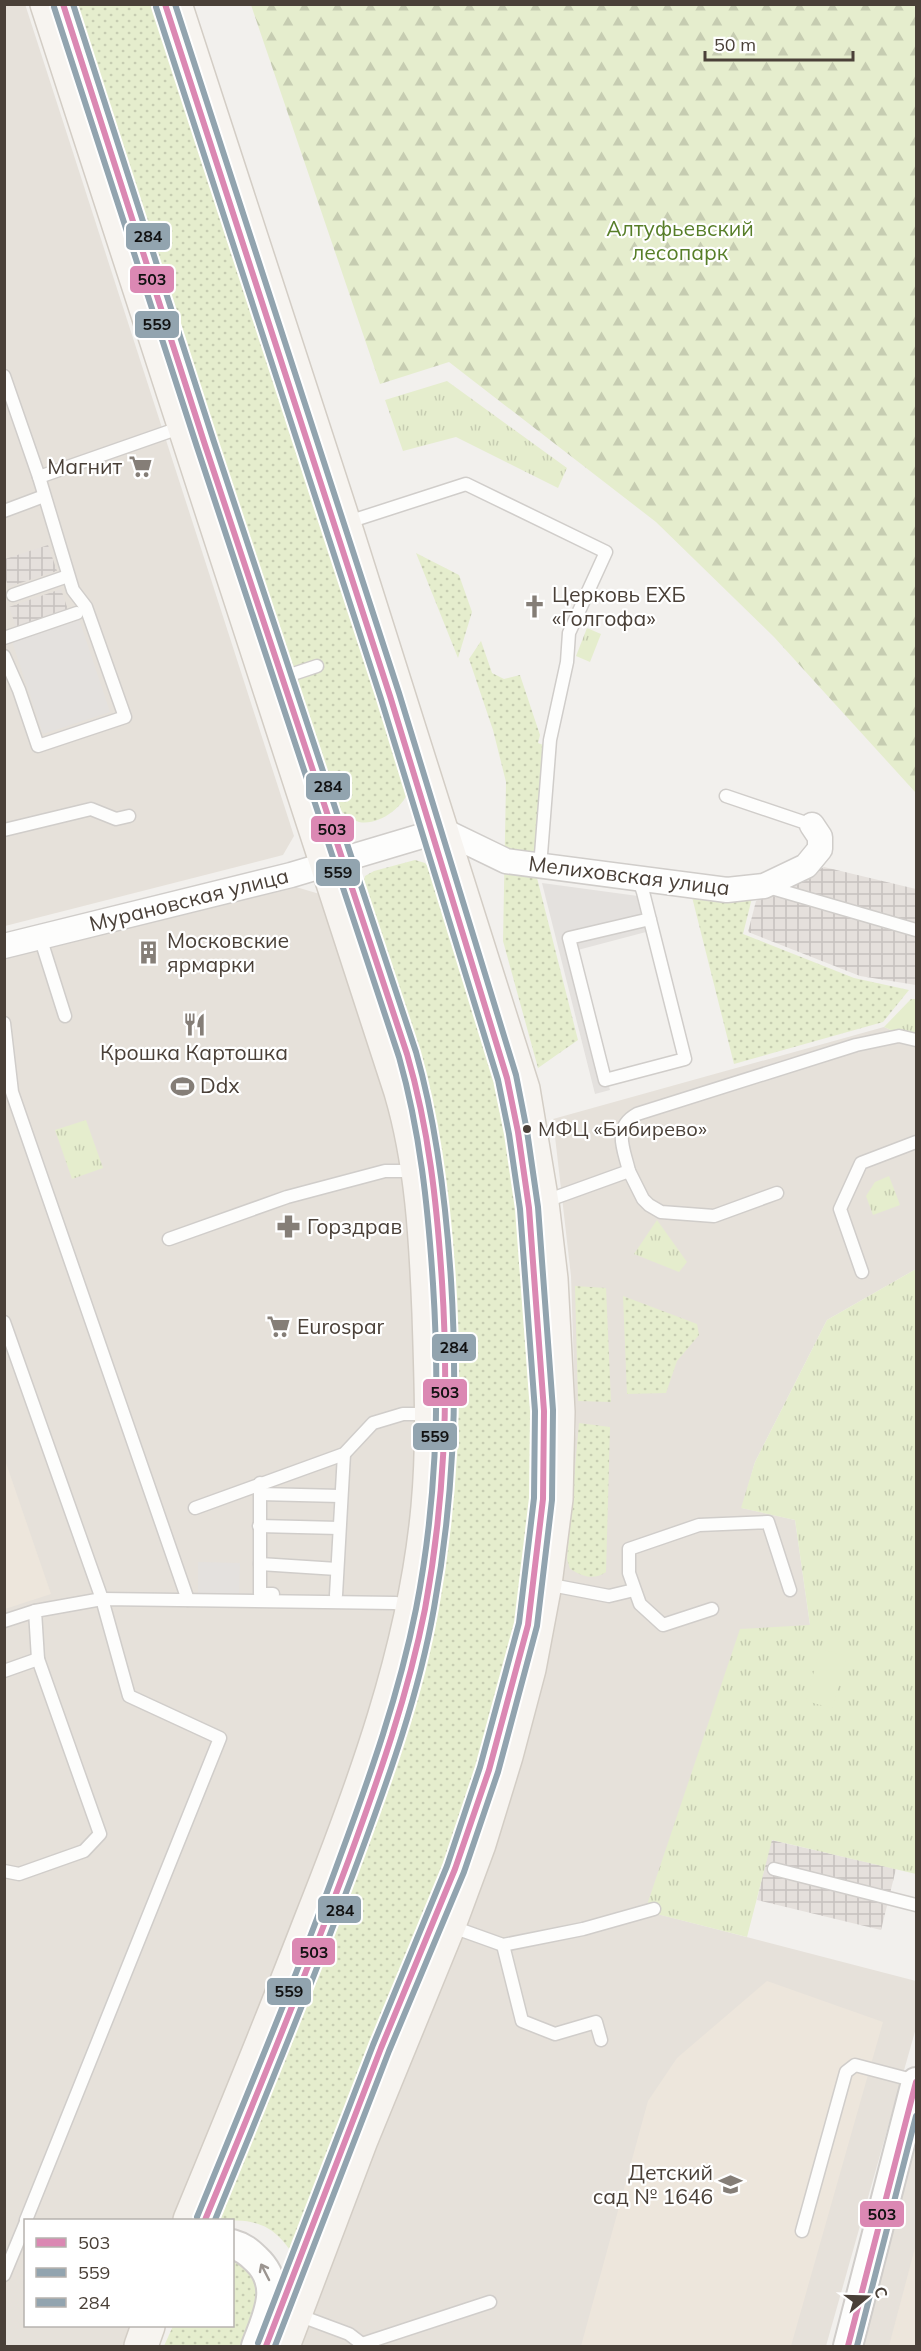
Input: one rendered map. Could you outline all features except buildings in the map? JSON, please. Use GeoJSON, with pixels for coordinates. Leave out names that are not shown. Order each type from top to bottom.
{"type":"FeatureCollection","features":[{"type":"Feature","properties":{"kind":"main road"},"geometry":{"type":"LineString","coordinates":[[47,4],[184,426],[276,680],[336,862],[407,1113],[418,1171],[427,1269],[433,1414],[428,1509],[413,1606],[399,1663],[366,1774],[248,2082],[189,2219]]}},
{"type":"Feature","properties":{"kind":"main road"},"geometry":{"type":"LineString","coordinates":[[174,4],[344,524],[437,832],[523,1089],[542,1203],[551,1279],[558,1412],[556,1499],[545,1584],[529,1669],[506,1756],[479,1844],[283,2346]]}},
{"type":"Feature","properties":{"kind":"main road"},"geometry":{"type":"LineString","coordinates":[[141,2346],[147,2327]]}},
{"type":"Feature","properties":{"kind":"street","name":"Мелиховская улица"},"geometry":{"type":"LineString","coordinates":[[437,832],[506,861],[727,890],[764,886],[794,873],[814,858],[820,849],[820,837],[812,825]]}},
{"type":"Feature","properties":{"kind":"street","name":"Мурановская улица"},"geometry":{"type":"LineString","coordinates":[[4,946],[336,862],[437,832]]}},
{"type":"Feature","properties":{"kind":"street"},"geometry":{"type":"LineString","coordinates":[[848,2346],[916,2082]]}},
{"type":"Feature","properties":{"kind":"street"},"geometry":{"type":"LineString","coordinates":[[234,2245],[246,2249],[266,2268],[273,2292],[268,2314],[256,2346]]}},
{"type":"Feature","properties":{"kind":"lane"},"geometry":{"type":"LineString","coordinates":[[63,4],[198,422],[276,680],[317,666]]}},
{"type":"Feature","properties":{"kind":"lane"},"geometry":{"type":"LineString","coordinates":[[165,4],[390,696],[437,832],[507,1078],[518,1132],[529,1208],[538,1305],[544,1411],[543,1499],[534,1587],[528,1626],[505,1713],[455,1869],[381,2048],[266,2346]]}},
{"type":"Feature","properties":{"kind":"lane"},"geometry":{"type":"LineString","coordinates":[[4,376],[39,477],[68,576],[73,590],[86,606],[125,717],[38,746],[19,690],[4,656]]}},
{"type":"Feature","properties":{"kind":"lane"},"geometry":{"type":"LineString","coordinates":[[39,477],[184,426]]}},
{"type":"Feature","properties":{"kind":"lane"},"geometry":{"type":"LineString","coordinates":[[344,524],[466,484],[606,552],[569,633],[567,662],[549,740],[540,867]]}},
{"type":"Feature","properties":{"kind":"lane"},"geometry":{"type":"LineString","coordinates":[[4,511],[44,496]]}},
{"type":"Feature","properties":{"kind":"lane"},"geometry":{"type":"LineString","coordinates":[[13,595],[68,576]]}},
{"type":"Feature","properties":{"kind":"lane"},"geometry":{"type":"LineString","coordinates":[[4,638],[77,613]]}},
{"type":"Feature","properties":{"kind":"lane"},"geometry":{"type":"LineString","coordinates":[[726,796],[812,825]]}},
{"type":"Feature","properties":{"kind":"lane"},"geometry":{"type":"LineString","coordinates":[[4,830],[91,809],[116,819],[129,816]]}},
{"type":"Feature","properties":{"kind":"lane"},"geometry":{"type":"LineString","coordinates":[[205,2219],[338,1891],[378,1776],[411,1670],[425,1607],[439,1508],[445,1423],[446,1332],[442,1268],[427,1138],[417,1088],[336,862]]}},
{"type":"Feature","properties":{"kind":"lane"},"geometry":{"type":"LineString","coordinates":[[639,880],[650,919],[685,1059],[605,1080],[569,938],[650,919]]}},
{"type":"Feature","properties":{"kind":"lane"},"geometry":{"type":"LineString","coordinates":[[764,886],[916,930]]}},
{"type":"Feature","properties":{"kind":"lane"},"geometry":{"type":"LineString","coordinates":[[40,937],[65,1016]]}},
{"type":"Feature","properties":{"kind":"lane"},"geometry":{"type":"LineString","coordinates":[[4,1023],[12,1092],[188,1600]]}},
{"type":"Feature","properties":{"kind":"lane"},"geometry":{"type":"LineString","coordinates":[[777,1193],[714,1216],[662,1212],[643,1199],[629,1172],[621,1131],[626,1120],[637,1114],[856,1045],[899,1036],[916,1040]]}},
{"type":"Feature","properties":{"kind":"lane"},"geometry":{"type":"LineString","coordinates":[[862,1272],[840,1209],[861,1163],[916,1142]]}},
{"type":"Feature","properties":{"kind":"lane"},"geometry":{"type":"LineString","coordinates":[[169,1239],[298,1194],[385,1171],[418,1171]]}},
{"type":"Feature","properties":{"kind":"lane"},"geometry":{"type":"LineString","coordinates":[[542,1203],[629,1172]]}},
{"type":"Feature","properties":{"kind":"lane"},"geometry":{"type":"LineString","coordinates":[[4,1322],[102,1599],[129,1696],[219,1738],[27,2219]]}},
{"type":"Feature","properties":{"kind":"lane"},"geometry":{"type":"LineString","coordinates":[[195,1508],[260,1489],[344,1454],[373,1423],[403,1414],[433,1414]]}},
{"type":"Feature","properties":{"kind":"lane"},"geometry":{"type":"LineString","coordinates":[[336,1595],[344,1454]]}},
{"type":"Feature","properties":{"kind":"lane"},"geometry":{"type":"LineString","coordinates":[[260,1489],[260,1594],[336,1595],[367,1602]]}},
{"type":"Feature","properties":{"kind":"lane"},"geometry":{"type":"LineString","coordinates":[[260,1489],[340,1496]]}},
{"type":"Feature","properties":{"kind":"lane"},"geometry":{"type":"LineString","coordinates":[[712,1609],[663,1625],[640,1604],[629,1573],[629,1549],[699,1525],[768,1522],[790,1590]]}},
{"type":"Feature","properties":{"kind":"lane"},"geometry":{"type":"LineString","coordinates":[[260,1526],[339,1528]]}},
{"type":"Feature","properties":{"kind":"lane"},"geometry":{"type":"LineString","coordinates":[[260,1564],[337,1569]]}},
{"type":"Feature","properties":{"kind":"lane"},"geometry":{"type":"LineString","coordinates":[[545,1584],[609,1596],[634,1590]]}},
{"type":"Feature","properties":{"kind":"lane"},"geometry":{"type":"LineString","coordinates":[[4,1621],[35,1611],[102,1599],[367,1602],[413,1606]]}},
{"type":"Feature","properties":{"kind":"lane"},"geometry":{"type":"LineString","coordinates":[[4,1871],[20,1874],[84,1851],[100,1834],[38,1659],[35,1611]]}},
{"type":"Feature","properties":{"kind":"lane"},"geometry":{"type":"LineString","coordinates":[[4,1671],[38,1659]]}},
{"type":"Feature","properties":{"kind":"lane"},"geometry":{"type":"LineString","coordinates":[[774,1869],[916,1905]]}},
{"type":"Feature","properties":{"kind":"lane"},"geometry":{"type":"LineString","coordinates":[[448,1925],[503,1945],[583,1929],[654,1909]]}},
{"type":"Feature","properties":{"kind":"lane"},"geometry":{"type":"LineString","coordinates":[[503,1945],[522,2021],[555,2034],[596,2022],[601,2040]]}},
{"type":"Feature","properties":{"kind":"lane"},"geometry":{"type":"LineString","coordinates":[[802,2231],[846,2072],[855,2065],[916,2082]]}},
{"type":"Feature","properties":{"kind":"lane"},"geometry":{"type":"LineString","coordinates":[[4,2275],[24,2226]]}},
{"type":"Feature","properties":{"kind":"lane"},"geometry":{"type":"LineString","coordinates":[[295,2314],[349,2334],[362,2345],[490,2302]]}},
{"type":"Feature","properties":{"kind":"shaded area"},"geometry":{"type":"Polygon","coordinates":[[[25,4],[294,836],[283,855],[5,926],[4,5],[25,4]]]}},
{"type":"Feature","properties":{"kind":"shaded area"},"geometry":{"type":"Polygon","coordinates":[[[48,545],[57,571],[8,587],[5,576],[5,559],[48,545]]]}},
{"type":"Feature","properties":{"kind":"shaded area"},"geometry":{"type":"Polygon","coordinates":[[[61,589],[68,610],[16,627],[9,607],[61,589]]]}},
{"type":"Feature","properties":{"kind":"shaded area"},"geometry":{"type":"Polygon","coordinates":[[[77,613],[110,712],[43,734],[10,636],[77,613]]]}},
{"type":"Feature","properties":{"kind":"shaded area"},"geometry":{"type":"Polygon","coordinates":[[[824,867],[916,889],[916,985],[860,976],[748,932],[756,901],[824,867]]]}},
{"type":"Feature","properties":{"kind":"shaded area"},"geometry":{"type":"Polygon","coordinates":[[[542,883],[638,896],[646,932],[574,951],[610,1090],[595,1094],[542,883]]]}},
{"type":"Feature","properties":{"kind":"shaded area"},"geometry":{"type":"Polygon","coordinates":[[[296,887],[323,895],[390,1101],[409,1207],[419,1374],[417,1447],[405,1560],[390,1648],[310,1888],[179,2219],[24,2219],[24,2327],[138,2327],[130,2346],[5,2346],[4,957],[296,887]]]}},
{"type":"Feature","properties":{"kind":"shaded area"},"geometry":{"type":"Polygon","coordinates":[[[884,1027],[916,1041],[916,1269],[827,1320],[755,1462],[742,1508],[795,1520],[810,1625],[646,1911],[916,1981],[916,2028],[826,2346],[297,2346],[524,1749],[554,1627],[576,1430],[571,1276],[553,1119],[884,1027]]]}},
{"type":"Feature","properties":{"kind":"shaded area"},"geometry":{"type":"Polygon","coordinates":[[[4,1457],[51,1594],[5,1609],[4,1609],[4,1457]]]}},
{"type":"Feature","properties":{"kind":"shaded area"},"geometry":{"type":"Polygon","coordinates":[[[198,1562],[240,1563],[239,1596],[198,1595],[198,1562]]]}},
{"type":"Feature","properties":{"kind":"shaded area"},"geometry":{"type":"Polygon","coordinates":[[[771,1840],[896,1869],[881,1930],[757,1900],[771,1840]]]}},
{"type":"Feature","properties":{"kind":"shaded area","name":"Детский сад № 1646"},"geometry":{"type":"Polygon","coordinates":[[[767,1981],[883,2022],[791,2346],[581,2346],[648,2101],[677,2058],[767,1981]]]}},
{"type":"Feature","properties":{"kind":"shaded area"},"geometry":{"type":"Polygon","coordinates":[[[916,2110],[916,2346],[853,2346],[916,2110]]]}},
{"type":"Feature","properties":{"kind":"shaded area"},"geometry":{"type":"Polygon","coordinates":[[[916,2244],[916,2346],[889,2346],[916,2244]]]}},
{"type":"Feature","properties":{"kind":"green space"},"geometry":{"type":"Polygon","coordinates":[[[68,5],[159,5],[410,774],[410,788],[402,802],[390,814],[375,821],[359,822],[343,813],[330,799],[68,5]]]}},
{"type":"Feature","properties":{"kind":"green space","name":"Алтуфьевский лесопарк"},"geometry":{"type":"Polygon","coordinates":[[[251,5],[916,5],[916,793],[774,637],[656,522],[449,362],[380,384],[251,5]]]}},
{"type":"Feature","properties":{"kind":"green space"},"geometry":{"type":"Polygon","coordinates":[[[447,381],[567,468],[558,488],[456,437],[403,451],[385,400],[447,381]]]}},
{"type":"Feature","properties":{"kind":"green space"},"geometry":{"type":"Polygon","coordinates":[[[416,553],[459,575],[472,612],[458,658],[416,553]]]}},
{"type":"Feature","properties":{"kind":"green space"},"geometry":{"type":"Polygon","coordinates":[[[587,628],[601,634],[590,662],[576,656],[587,628]]]}},
{"type":"Feature","properties":{"kind":"green space"},"geometry":{"type":"Polygon","coordinates":[[[481,641],[492,673],[504,679],[520,675],[540,735],[538,743],[549,747],[540,867],[537,878],[578,1040],[538,1068],[503,941],[506,782],[493,730],[469,659],[481,641]]]}},
{"type":"Feature","properties":{"kind":"green space"},"geometry":{"type":"Polygon","coordinates":[[[415,860],[425,863],[433,872],[505,1098],[524,1210],[535,1346],[539,1435],[534,1522],[521,1624],[489,1742],[450,1861],[294,2256],[277,2235],[260,2224],[234,2219],[214,2219],[368,1829],[413,1681],[438,1574],[448,1508],[452,1438],[453,1348],[446,1244],[429,1108],[361,893],[365,876],[374,871],[415,860]]]}},
{"type":"Feature","properties":{"kind":"green space"},"geometry":{"type":"Polygon","coordinates":[[[692,897],[752,898],[743,934],[854,978],[909,990],[883,1022],[734,1064],[692,897]]]}},
{"type":"Feature","properties":{"kind":"green space"},"geometry":{"type":"Polygon","coordinates":[[[911,999],[916,999],[916,1041],[884,1027],[911,999]]]}},
{"type":"Feature","properties":{"kind":"green space"},"geometry":{"type":"Polygon","coordinates":[[[86,1120],[103,1168],[72,1179],[55,1130],[86,1120]]]}},
{"type":"Feature","properties":{"kind":"green space"},"geometry":{"type":"Polygon","coordinates":[[[889,1176],[900,1205],[873,1215],[866,1196],[875,1182],[889,1176]]]}},
{"type":"Feature","properties":{"kind":"green space"},"geometry":{"type":"Polygon","coordinates":[[[657,1220],[687,1262],[679,1272],[634,1254],[657,1220]]]}},
{"type":"Feature","properties":{"kind":"green space"},"geometry":{"type":"Polygon","coordinates":[[[916,1269],[916,1874],[772,1840],[747,1937],[645,1911],[740,1629],[810,1625],[795,1520],[741,1508],[755,1462],[827,1320],[916,1269]]]}},
{"type":"Feature","properties":{"kind":"green space"},"geometry":{"type":"Polygon","coordinates":[[[575,1286],[606,1288],[611,1402],[578,1401],[575,1286]]]}},
{"type":"Feature","properties":{"kind":"green space"},"geometry":{"type":"Polygon","coordinates":[[[623,1296],[697,1324],[699,1335],[677,1361],[666,1393],[627,1394],[623,1296]]]}},
{"type":"Feature","properties":{"kind":"green space"},"geometry":{"type":"Polygon","coordinates":[[[579,1423],[610,1427],[606,1572],[592,1577],[570,1569],[567,1559],[579,1423]]]}},
{"type":"Feature","properties":{"kind":"green space"},"geometry":{"type":"Polygon","coordinates":[[[820,1649],[847,1656],[832,1708],[806,1701],[820,1649]]]}},
{"type":"Feature","properties":{"kind":"green space"},"geometry":{"type":"Polygon","coordinates":[[[234,2260],[260,2279],[250,2346],[164,2346],[173,2327],[234,2327],[234,2260]]]}},
{"type":"Feature","properties":{"kind":"transit line","name":"503"},"geometry":{"type":"LineString","coordinates":[[63,4],[205,445],[407,1054],[421,1110],[431,1167],[442,1282],[445,1405],[441,1487],[432,1568],[410,1673],[382,1767],[315,1950],[205,2219]]}},
{"type":"Feature","properties":{"kind":"transit line","name":"284"},"geometry":{"type":"LineString","coordinates":[[73,4],[214,442],[416,1052],[430,1108],[440,1165],[451,1280],[454,1403],[450,1485],[434,1608],[412,1704],[359,1858],[307,1995],[215,2219]]}},
{"type":"Feature","properties":{"kind":"transit line","name":"503"},"geometry":{"type":"LineString","coordinates":[[165,4],[390,696],[507,1078],[518,1132],[529,1208],[544,1411],[543,1499],[528,1625],[489,1770],[455,1869],[381,2048],[266,2346]]}},
{"type":"Feature","properties":{"kind":"transit line","name":"284"},"geometry":{"type":"LineString","coordinates":[[175,4],[399,693],[516,1075],[538,1207],[553,1410],[552,1500],[537,1626],[498,1772],[464,1872],[389,2051],[275,2346]]}},
{"type":"Feature","properties":{"kind":"transit line","name":"559"},"geometry":{"type":"LineString","coordinates":[[54,7],[399,1057],[422,1169],[433,1284],[436,1365],[435,1447],[423,1569],[409,1641],[373,1765],[351,1827],[197,2217]]}},
{"type":"Feature","properties":{"kind":"transit line","name":"559"},"geometry":{"type":"LineString","coordinates":[[156,7],[381,699],[498,1080],[520,1209],[535,1411],[534,1498],[519,1623],[480,1767],[447,1866],[373,2045],[258,2343]]}},
{"type":"Feature","properties":{"kind":"transit line","name":"503"},"geometry":{"type":"LineString","coordinates":[[848,2346],[916,2082]]}},
{"type":"Feature","properties":{"kind":"transit line","name":"559"},"geometry":{"type":"LineString","coordinates":[[857,2346],[916,2116]]}},
{"type":"Feature","properties":{"kind":"place","name":"Магнит"},"geometry":{"type":"Point","coordinates":[140,467]}},
{"type":"Feature","properties":{"kind":"place","name":"Церковь ЕХБ «Голгофа»"},"geometry":{"type":"Point","coordinates":[534,607]}},
{"type":"Feature","properties":{"kind":"place","name":"Московские ярмарки"},"geometry":{"type":"Point","coordinates":[149,953]}},
{"type":"Feature","properties":{"kind":"place","name":"Крошка Картошка"},"geometry":{"type":"Point","coordinates":[194,1025]}},
{"type":"Feature","properties":{"kind":"place","name":"Ddx"},"geometry":{"type":"Point","coordinates":[182,1086]}},
{"type":"Feature","properties":{"kind":"place","name":"МФЦ «Бибирево»"},"geometry":{"type":"Point","coordinates":[527,1129]}},
{"type":"Feature","properties":{"kind":"place","name":"Горздрав"},"geometry":{"type":"Point","coordinates":[289,1227]}},
{"type":"Feature","properties":{"kind":"place","name":"Eurospar"},"geometry":{"type":"Point","coordinates":[279,1327]}},
{"type":"Feature","properties":{"kind":"place","name":"Детский сад № 1646"},"geometry":{"type":"Point","coordinates":[731,2185]}}]}
